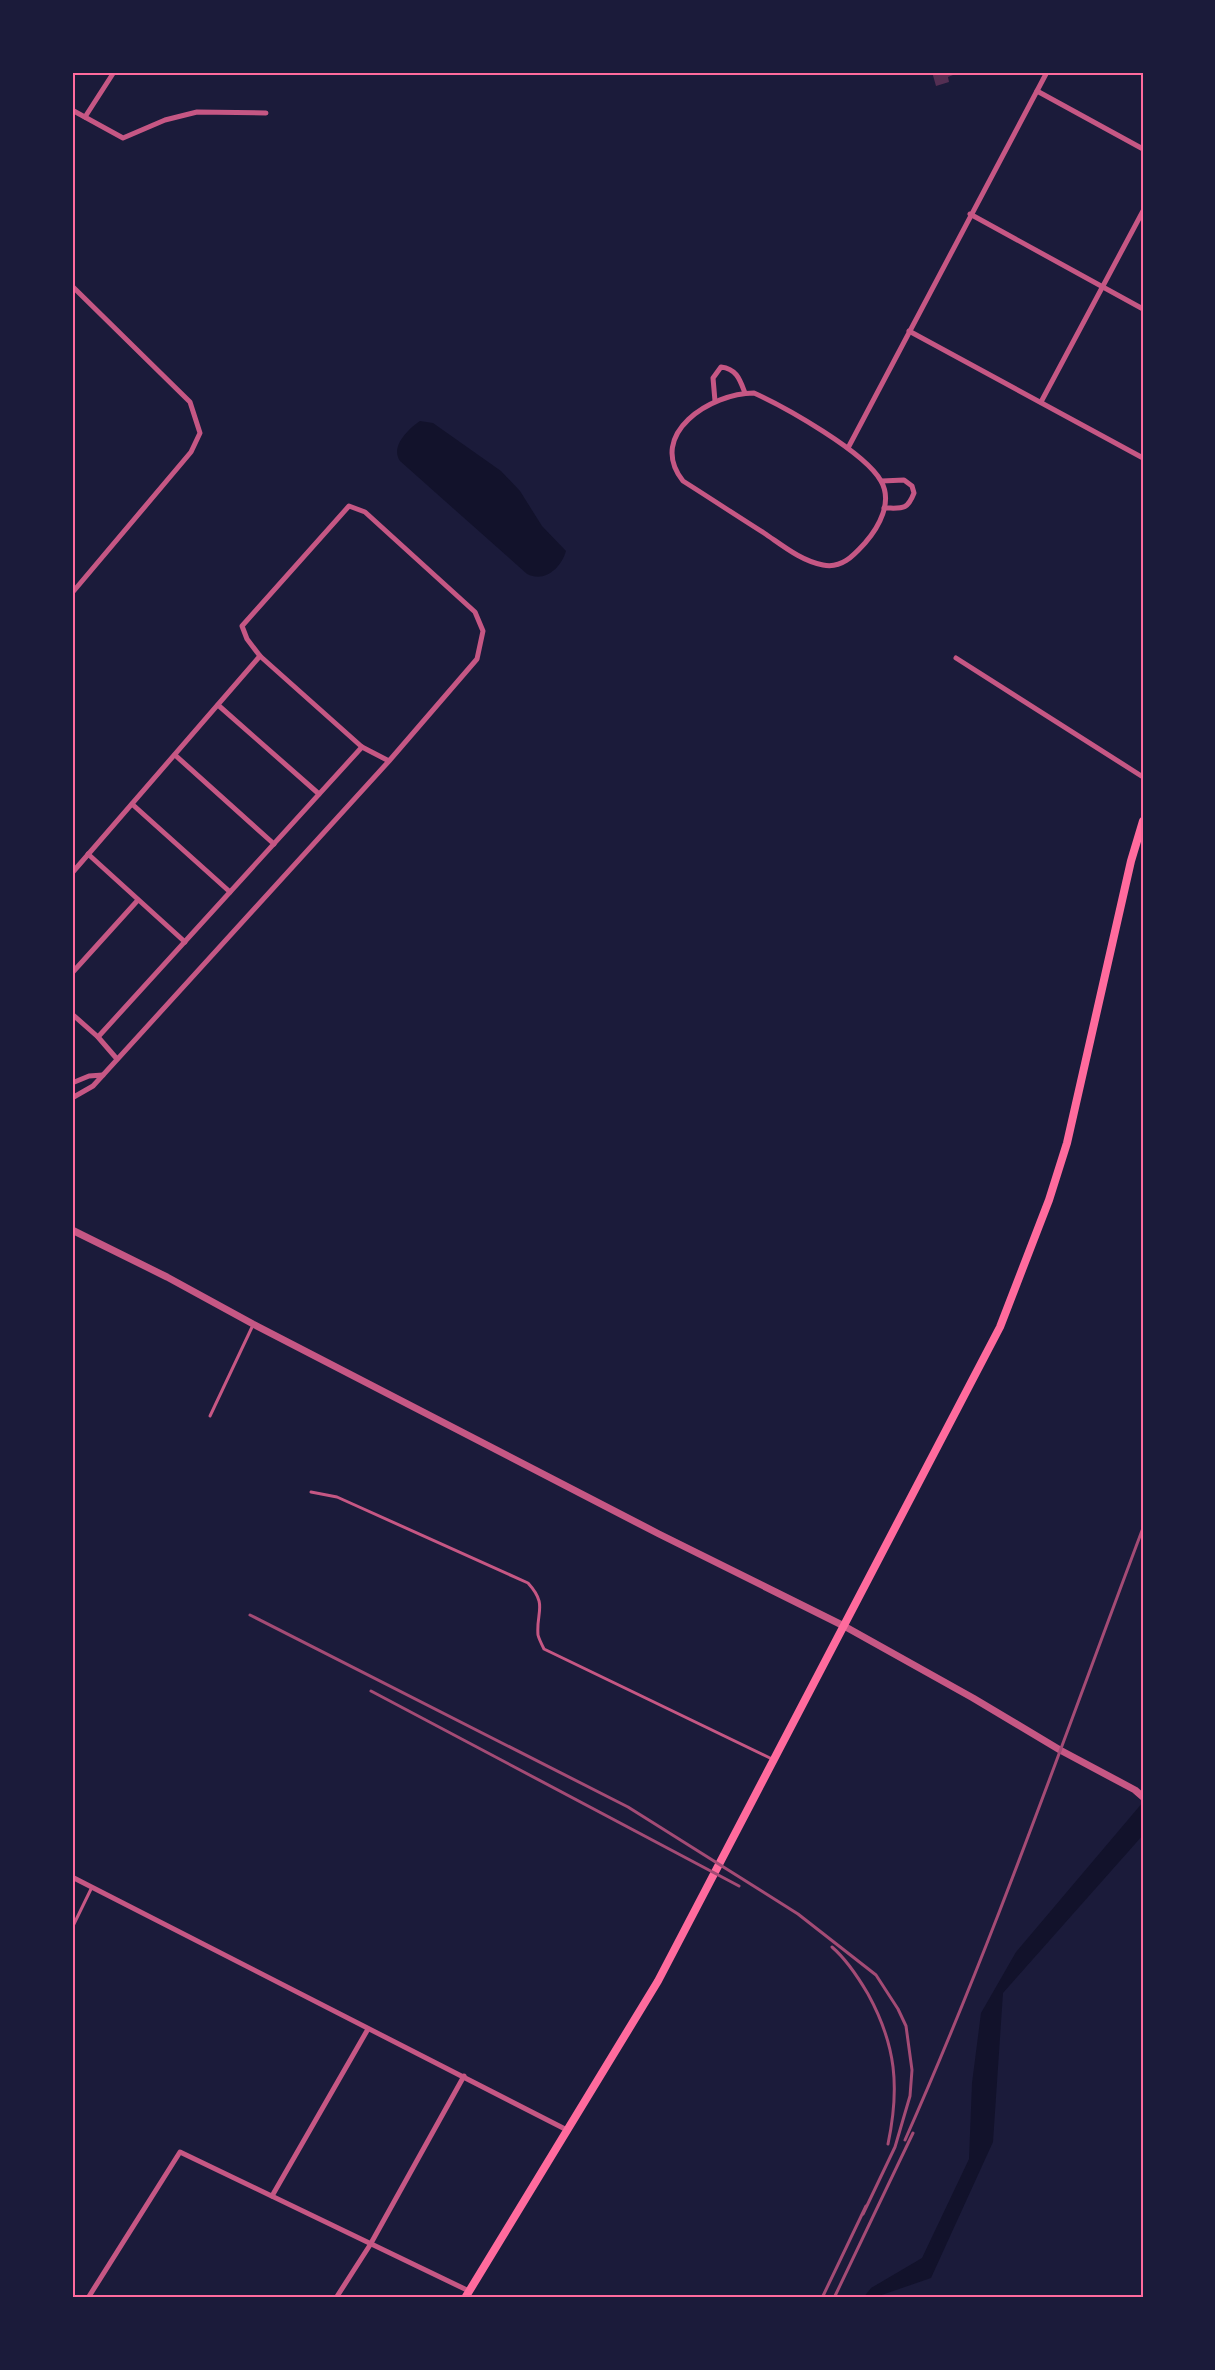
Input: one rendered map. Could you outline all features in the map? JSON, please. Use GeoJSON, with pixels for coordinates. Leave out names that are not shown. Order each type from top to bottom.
{"type":"FeatureCollection","features":[{"type":"Feature","properties":{"kind":"main road"},"geometry":{"type":"LineString","coordinates":[[467,2294],[658,1981],[1000,1327],[1033,1243],[1068,1140],[1128,872],[1143,821]]}},
{"type":"Feature","properties":{"kind":"street"},"geometry":{"type":"LineString","coordinates":[[85,117],[114,72]]}},
{"type":"Feature","properties":{"kind":"street"},"geometry":{"type":"LineString","coordinates":[[848,448],[1047,72]]}},
{"type":"Feature","properties":{"kind":"street"},"geometry":{"type":"LineString","coordinates":[[1037,91],[1143,149]]}},
{"type":"Feature","properties":{"kind":"street"},"geometry":{"type":"LineString","coordinates":[[72,110],[123,138],[165,120],[197,112],[266,113]]}},
{"type":"Feature","properties":{"kind":"street"},"geometry":{"type":"LineString","coordinates":[[1041,402],[1143,211]]}},
{"type":"Feature","properties":{"kind":"street"},"geometry":{"type":"LineString","coordinates":[[970,214],[1143,309]]}},
{"type":"Feature","properties":{"kind":"street"},"geometry":{"type":"LineString","coordinates":[[72,286],[190,402],[200,433],[191,452],[72,593]]}},
{"type":"Feature","properties":{"kind":"street"},"geometry":{"type":"LineString","coordinates":[[909,331],[1143,458]]}},
{"type":"Feature","properties":{"kind":"street"},"geometry":{"type":"LineString","coordinates":[[715,401],[713,378],[721,367],[731,369],[740,378],[745,393]]}},
{"type":"Feature","properties":{"kind":"street"},"geometry":{"type":"LineString","coordinates":[[745,393],[754,393],[769,400],[848,448],[882,481],[885,497],[884,508],[874,533],[846,561],[824,566],[801,557],[683,481],[677,474],[671,453],[676,436],[691,418],[715,401],[745,393]]}},
{"type":"Feature","properties":{"kind":"street"},"geometry":{"type":"LineString","coordinates":[[882,481],[904,480],[912,486],[914,493],[910,503],[904,508],[884,508]]}},
{"type":"Feature","properties":{"kind":"street"},"geometry":{"type":"LineString","coordinates":[[72,1098],[93,1086],[104,1075],[389,761],[477,659],[483,631],[475,612],[365,512],[349,506],[242,626],[247,639],[260,656],[362,747],[389,761]]}},
{"type":"Feature","properties":{"kind":"street"},"geometry":{"type":"LineString","coordinates":[[72,873],[260,656]]}},
{"type":"Feature","properties":{"kind":"street"},"geometry":{"type":"LineString","coordinates":[[956,658],[1143,777]]}},
{"type":"Feature","properties":{"kind":"street"},"geometry":{"type":"LineString","coordinates":[[218,705],[319,794]]}},
{"type":"Feature","properties":{"kind":"street"},"geometry":{"type":"LineString","coordinates":[[99,1037],[362,747]]}},
{"type":"Feature","properties":{"kind":"street"},"geometry":{"type":"LineString","coordinates":[[175,754],[274,844]]}},
{"type":"Feature","properties":{"kind":"street"},"geometry":{"type":"LineString","coordinates":[[132,804],[230,892]]}},
{"type":"Feature","properties":{"kind":"street"},"geometry":{"type":"LineString","coordinates":[[88,854],[185,942]]}},
{"type":"Feature","properties":{"kind":"street"},"geometry":{"type":"LineString","coordinates":[[72,973],[138,900]]}},
{"type":"Feature","properties":{"kind":"street"},"geometry":{"type":"LineString","coordinates":[[72,1014],[99,1037],[117,1059]]}},
{"type":"Feature","properties":{"kind":"street"},"geometry":{"type":"LineString","coordinates":[[72,1083],[89,1076],[104,1075]]}},
{"type":"Feature","properties":{"kind":"street"},"geometry":{"type":"LineString","coordinates":[[72,1230],[168,1277],[669,1539],[844,1626],[1065,1753],[1136,1790],[1143,1797]]}},
{"type":"Feature","properties":{"kind":"street"},"geometry":{"type":"LineString","coordinates":[[72,1877],[567,2130]]}},
{"type":"Feature","properties":{"kind":"street"},"geometry":{"type":"LineString","coordinates":[[272,2196],[368,2029]]}},
{"type":"Feature","properties":{"kind":"street"},"geometry":{"type":"LineString","coordinates":[[336,2298],[370,2244],[464,2076]]}},
{"type":"Feature","properties":{"kind":"street"},"geometry":{"type":"LineString","coordinates":[[88,2298],[180,2151],[467,2294]]}},
{"type":"Feature","properties":{"kind":"lane"},"geometry":{"type":"LineString","coordinates":[[210,1416],[254,1324]]}},
{"type":"Feature","properties":{"kind":"lane"},"geometry":{"type":"LineString","coordinates":[[312,1492],[337,1497],[528,1583],[537,1593],[542,1606],[538,1635],[544,1649],[773,1760]]}},
{"type":"Feature","properties":{"kind":"lane"},"geometry":{"type":"LineString","coordinates":[[72,1928],[92,1887]]}},
{"type":"Feature","properties":{"kind":"shaded area"},"geometry":{"type":"Polygon","coordinates":[[[420,421],[433,423],[501,471],[520,491],[542,526],[566,551],[556,568],[540,577],[527,574],[400,461],[397,456],[399,444],[406,433],[420,421]]]}},
{"type":"Feature","properties":{"kind":"shaded area"},"geometry":{"type":"Polygon","coordinates":[[[1143,1802],[1143,1835],[1003,1993],[993,2142],[931,2278],[873,2298],[863,2298],[871,2288],[922,2258],[969,2159],[972,2083],[981,2013],[1016,1952],[1143,1802]]]}},
{"type":"Feature","properties":{"kind":"building"},"geometry":{"type":"Polygon","coordinates":[[[932,72],[952,72],[953,75],[948,77],[949,82],[936,86],[932,72]]]}},
{"type":"Feature","properties":{"kind":"railway"},"geometry":{"type":"LineString","coordinates":[[905,2140],[938,2065],[999,1912],[1143,1528]]}},
{"type":"Feature","properties":{"kind":"railway"},"geometry":{"type":"LineString","coordinates":[[250,1615],[628,1807],[798,1914],[876,1975],[906,2026],[912,2070],[910,2096],[895,2147],[863,2214]]}},
{"type":"Feature","properties":{"kind":"railway"},"geometry":{"type":"LineString","coordinates":[[371,1691],[739,1886]]}},
{"type":"Feature","properties":{"kind":"railway"},"geometry":{"type":"LineString","coordinates":[[832,1947],[852,1969],[868,1994],[885,2031],[890,2049],[894,2085],[894,2104],[888,2144]]}},
{"type":"Feature","properties":{"kind":"railway"},"geometry":{"type":"LineString","coordinates":[[834,2298],[913,2133]]}},
{"type":"Feature","properties":{"kind":"railway"},"geometry":{"type":"LineString","coordinates":[[822,2298],[866,2206]]}}]}
